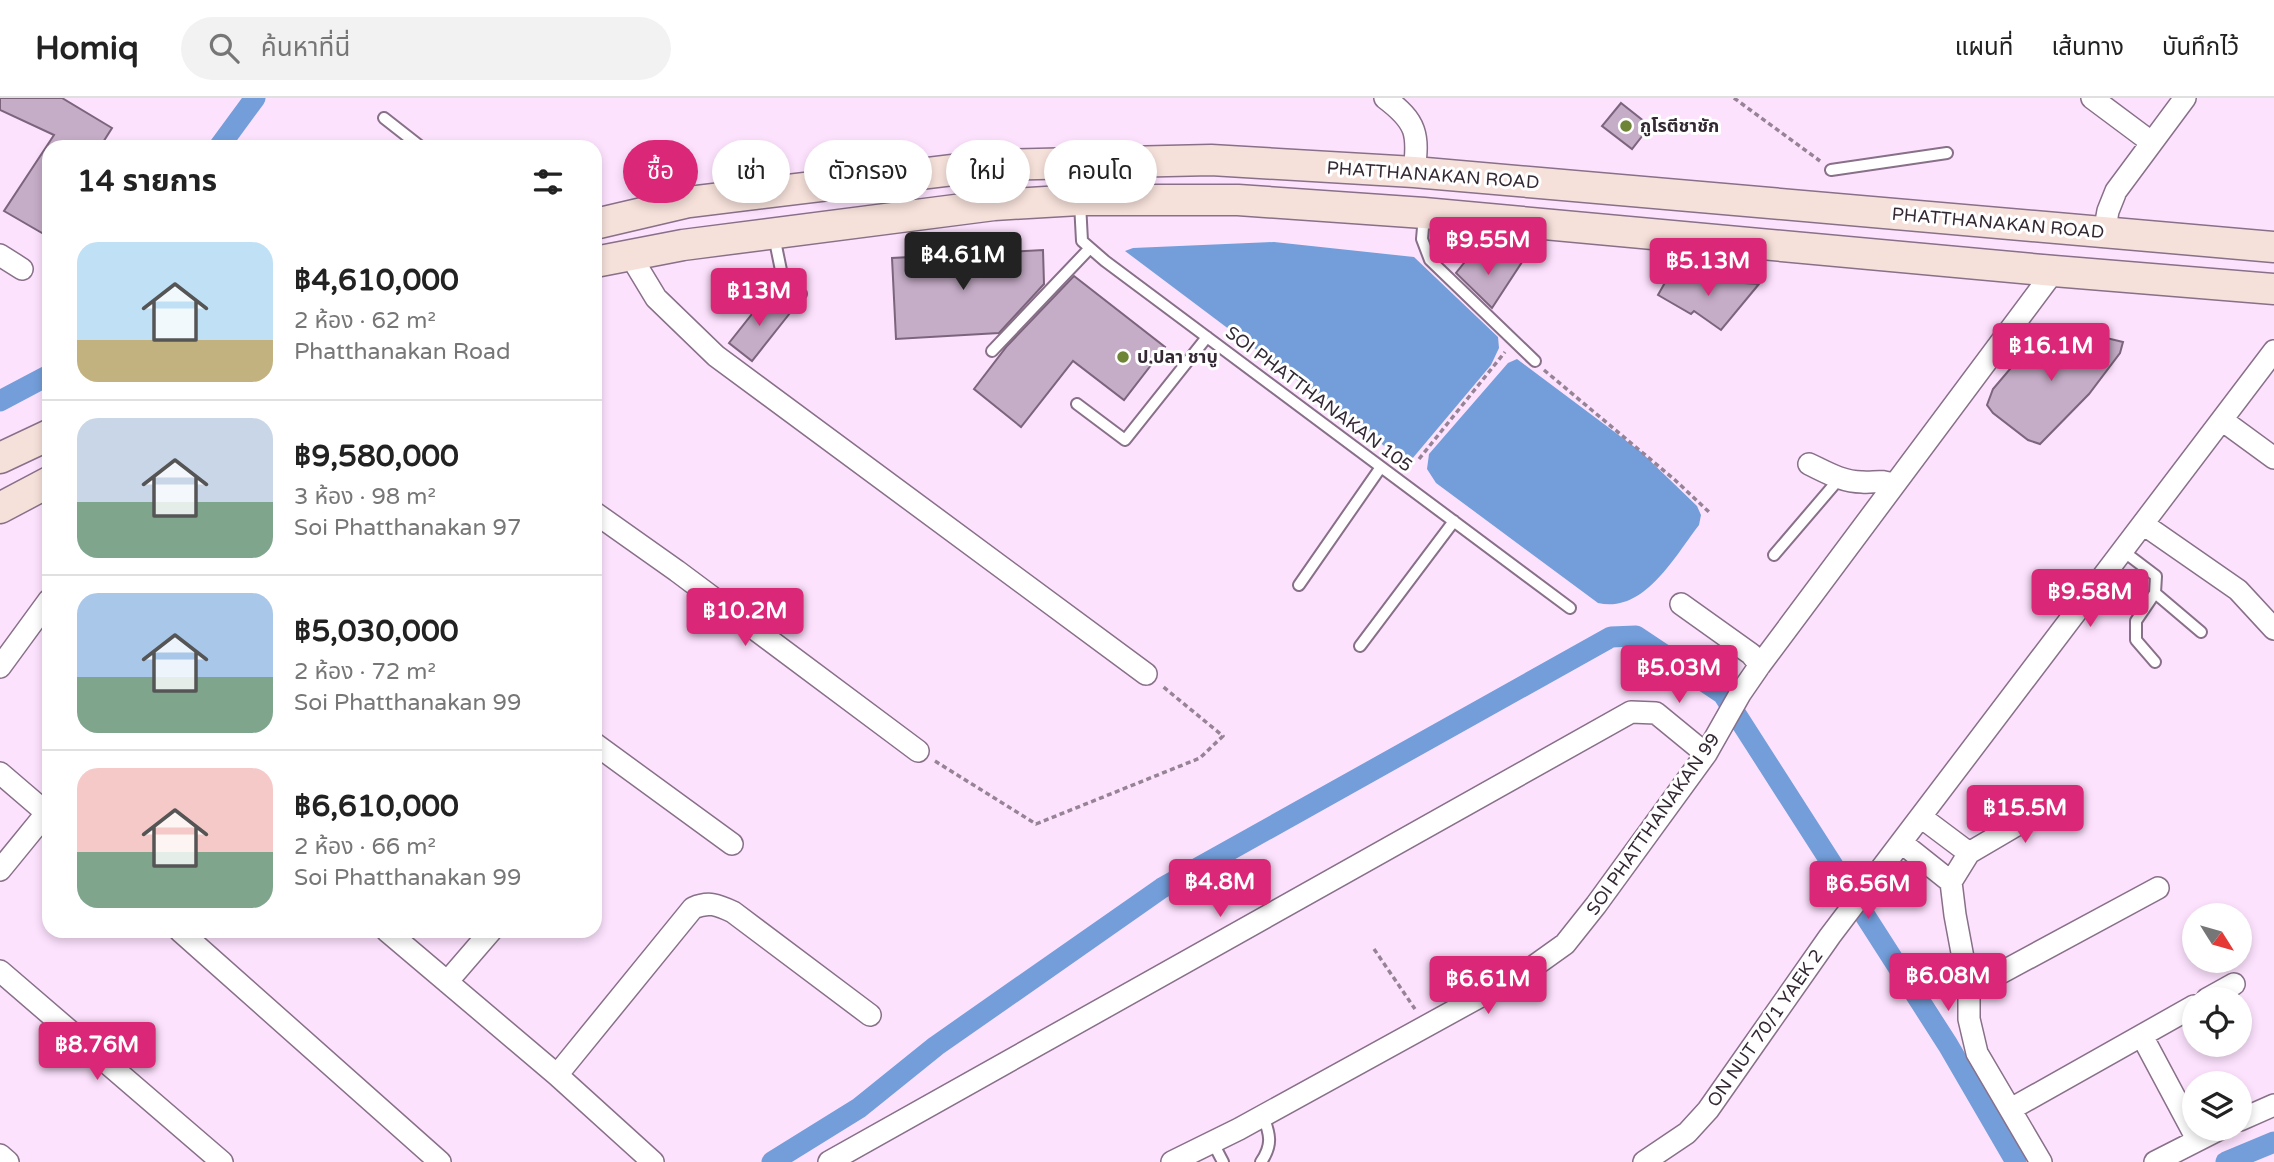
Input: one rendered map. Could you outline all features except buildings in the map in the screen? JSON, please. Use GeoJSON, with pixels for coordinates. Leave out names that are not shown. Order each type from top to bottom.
{"type":"FeatureCollection","features":[{"type":"Feature","properties":{"kind":"main road","name":"PHATTHANAKAN ROAD"},"geometry":{"type":"LineString","coordinates":[[602,222],[689,202],[994,165],[1211,160],[1414,172],[2274,247]]}},
{"type":"Feature","properties":{"kind":"main road"},"geometry":{"type":"LineString","coordinates":[[1157,200],[1238,200],[1424,213],[2274,289]]}},
{"type":"Feature","properties":{"kind":"main road"},"geometry":{"type":"LineString","coordinates":[[602,261],[682,245],[994,205],[1044,202]]}},
{"type":"Feature","properties":{"kind":"main road"},"geometry":{"type":"LineString","coordinates":[[0,458],[42,438]]}},
{"type":"Feature","properties":{"kind":"main road"},"geometry":{"type":"LineString","coordinates":[[0,508],[42,486]]}},
{"type":"Feature","properties":{"kind":"street"},"geometry":{"type":"LineString","coordinates":[[1385,98],[1402,113],[1415,131],[1417,146],[1414,172]]}},
{"type":"Feature","properties":{"kind":"street"},"geometry":{"type":"LineString","coordinates":[[2092,98],[2151,142]]}},
{"type":"Feature","properties":{"kind":"street"},"geometry":{"type":"LineString","coordinates":[[2104,233],[2108,211],[2116,191],[2185,98]]}},
{"type":"Feature","properties":{"kind":"street"},"geometry":{"type":"LineString","coordinates":[[0,255],[22,269]]}},
{"type":"Feature","properties":{"kind":"street"},"geometry":{"type":"LineString","coordinates":[[630,255],[656,298],[716,356],[1146,674]]}},
{"type":"Feature","properties":{"kind":"street","name":"SOI PHATTHANAKAN 99"},"geometry":{"type":"LineString","coordinates":[[1172,1162],[1263,1116],[1530,969],[1566,944],[1706,754],[1760,665],[2054,271]]}},
{"type":"Feature","properties":{"kind":"street","name":"ON NUT 70/1 YAEK 2"},"geometry":{"type":"LineString","coordinates":[[1644,1162],[1687,1133],[1708,1110],[1830,936],[2274,351]]}},
{"type":"Feature","properties":{"kind":"street"},"geometry":{"type":"LineString","coordinates":[[2222,420],[2274,458]]}},
{"type":"Feature","properties":{"kind":"street"},"geometry":{"type":"LineString","coordinates":[[1809,464],[1839,479],[1862,482],[1882,480],[1894,485]]}},
{"type":"Feature","properties":{"kind":"street"},"geometry":{"type":"LineString","coordinates":[[602,518],[918,751]]}},
{"type":"Feature","properties":{"kind":"street"},"geometry":{"type":"LineString","coordinates":[[2144,524],[2238,590],[2274,629]]}},
{"type":"Feature","properties":{"kind":"street"},"geometry":{"type":"LineString","coordinates":[[1681,604],[1751,654],[1760,665]]}},
{"type":"Feature","properties":{"kind":"street"},"geometry":{"type":"LineString","coordinates":[[0,667],[42,610]]}},
{"type":"Feature","properties":{"kind":"street"},"geometry":{"type":"LineString","coordinates":[[829,1162],[1631,712],[1656,713],[1706,754]]}},
{"type":"Feature","properties":{"kind":"street"},"geometry":{"type":"LineString","coordinates":[[602,749],[732,844]]}},
{"type":"Feature","properties":{"kind":"street"},"geometry":{"type":"LineString","coordinates":[[0,773],[42,808]]}},
{"type":"Feature","properties":{"kind":"street"},"geometry":{"type":"LineString","coordinates":[[2041,1162],[1977,1053],[1969,1018],[1969,990],[1951,882],[1969,853],[2059,800]]}},
{"type":"Feature","properties":{"kind":"street"},"geometry":{"type":"LineString","coordinates":[[1921,817],[1969,853]]}},
{"type":"Feature","properties":{"kind":"street"},"geometry":{"type":"LineString","coordinates":[[0,870],[42,820]]}},
{"type":"Feature","properties":{"kind":"street"},"geometry":{"type":"LineString","coordinates":[[1902,843],[1951,882]]}},
{"type":"Feature","properties":{"kind":"street"},"geometry":{"type":"LineString","coordinates":[[1969,990],[2158,888]]}},
{"type":"Feature","properties":{"kind":"street"},"geometry":{"type":"LineString","coordinates":[[557,1075],[692,908],[703,903],[716,904],[733,912],[870,1015]]}},
{"type":"Feature","properties":{"kind":"street"},"geometry":{"type":"LineString","coordinates":[[188,938],[440,1162]]}},
{"type":"Feature","properties":{"kind":"street"},"geometry":{"type":"LineString","coordinates":[[395,938],[557,1075],[653,1162]]}},
{"type":"Feature","properties":{"kind":"street"},"geometry":{"type":"LineString","coordinates":[[447,982],[485,938]]}},
{"type":"Feature","properties":{"kind":"street"},"geometry":{"type":"LineString","coordinates":[[0,971],[222,1162]]}},
{"type":"Feature","properties":{"kind":"street"},"geometry":{"type":"LineString","coordinates":[[2229,987],[2234,984]]}},
{"type":"Feature","properties":{"kind":"street"},"geometry":{"type":"LineString","coordinates":[[2011,1109],[2182,1013]]}},
{"type":"Feature","properties":{"kind":"street"},"geometry":{"type":"LineString","coordinates":[[2142,1036],[2182,1111]]}},
{"type":"Feature","properties":{"kind":"street"},"geometry":{"type":"LineString","coordinates":[[2252,1115],[2274,1105]]}},
{"type":"Feature","properties":{"kind":"street"},"geometry":{"type":"LineString","coordinates":[[2155,1162],[2193,1141]]}},
{"type":"Feature","properties":{"kind":"street"},"geometry":{"type":"LineString","coordinates":[[0,1155],[8,1162]]}},
{"type":"Feature","properties":{"kind":"lane"},"geometry":{"type":"LineString","coordinates":[[384,118],[412,140]]}},
{"type":"Feature","properties":{"kind":"lane"},"geometry":{"type":"LineString","coordinates":[[1831,170],[1947,153]]}},
{"type":"Feature","properties":{"kind":"lane"},"geometry":{"type":"LineString","coordinates":[[992,351],[1090,248],[1082,241],[1079,203]]}},
{"type":"Feature","properties":{"kind":"lane"},"geometry":{"type":"LineString","coordinates":[[1424,213],[1422,239],[1430,260],[1535,361]]}},
{"type":"Feature","properties":{"kind":"lane"},"geometry":{"type":"LineString","coordinates":[[774,233],[783,280],[801,294]]}},
{"type":"Feature","properties":{"kind":"lane","name":"SOI PHATTHANAKAN 105"},"geometry":{"type":"LineString","coordinates":[[1090,248],[1570,608]]}},
{"type":"Feature","properties":{"kind":"lane"},"geometry":{"type":"LineString","coordinates":[[1077,404],[1125,440],[1207,337]]}},
{"type":"Feature","properties":{"kind":"lane"},"geometry":{"type":"LineString","coordinates":[[1298,585],[1381,467]]}},
{"type":"Feature","properties":{"kind":"lane"},"geometry":{"type":"LineString","coordinates":[[1774,555],[1839,479]]}},
{"type":"Feature","properties":{"kind":"lane"},"geometry":{"type":"LineString","coordinates":[[1360,646],[1454,522]]}},
{"type":"Feature","properties":{"kind":"lane"},"geometry":{"type":"LineString","coordinates":[[2123,551],[2156,576],[2155,593],[2136,621],[2136,640],[2155,662]]}},
{"type":"Feature","properties":{"kind":"lane"},"geometry":{"type":"LineString","coordinates":[[2155,593],[2201,632]]}},
{"type":"Feature","properties":{"kind":"lane"},"geometry":{"type":"LineString","coordinates":[[1261,1162],[1268,1152],[1271,1136],[1263,1116]]}},
{"type":"Feature","properties":{"kind":"lane"},"geometry":{"type":"LineString","coordinates":[[1212,1141],[1223,1162]]}},
{"type":"Feature","properties":{"kind":"path"},"geometry":{"type":"LineString","coordinates":[[1734,98],[1831,170]]}},
{"type":"Feature","properties":{"kind":"path"},"geometry":{"type":"LineString","coordinates":[[1419,459],[1513,342]]}},
{"type":"Feature","properties":{"kind":"path"},"geometry":{"type":"LineString","coordinates":[[1535,361],[1709,512]]}},
{"type":"Feature","properties":{"kind":"path"},"geometry":{"type":"LineString","coordinates":[[918,751],[1036,824],[1200,758],[1223,736],[1146,674]]}},
{"type":"Feature","properties":{"kind":"path"},"geometry":{"type":"LineString","coordinates":[[1374,949],[1426,1025]]}},
{"type":"Feature","properties":{"kind":"water"},"geometry":{"type":"Polygon","coordinates":[[[1274,242],[1414,257],[1498,337],[1499,348],[1491,365],[1412,459],[1391,451],[1125,251],[1133,248],[1274,242]]]}},
{"type":"Feature","properties":{"kind":"water"},"geometry":{"type":"Polygon","coordinates":[[[1517,359],[1640,451],[1697,506],[1701,515],[1699,525],[1657,580],[1630,600],[1615,604],[1598,603],[1436,483],[1427,469],[1429,454],[1508,363],[1517,359]]]}},
{"type":"Feature","properties":{"kind":"waterway"},"geometry":{"type":"LineString","coordinates":[[224,140],[255,98]]}},
{"type":"Feature","properties":{"kind":"waterway"},"geometry":{"type":"LineString","coordinates":[[0,401],[42,379]]}},
{"type":"Feature","properties":{"kind":"waterway"},"geometry":{"type":"LineString","coordinates":[[772,1162],[859,1108],[936,1046],[1162,888],[1611,637],[1636,636],[1723,694],[1948,1045],[2016,1162]]}},
{"type":"Feature","properties":{"kind":"waterway"},"geometry":{"type":"LineString","coordinates":[[2226,1162],[2274,1142]]}},
{"type":"Feature","properties":{"kind":"place","name":"กูโรตีชาชัก"},"geometry":{"type":"Point","coordinates":[1626,126]}},
{"type":"Feature","properties":{"kind":"place","name":"ป.ปลา ชาบู"},"geometry":{"type":"Point","coordinates":[1123,357]}}]}
